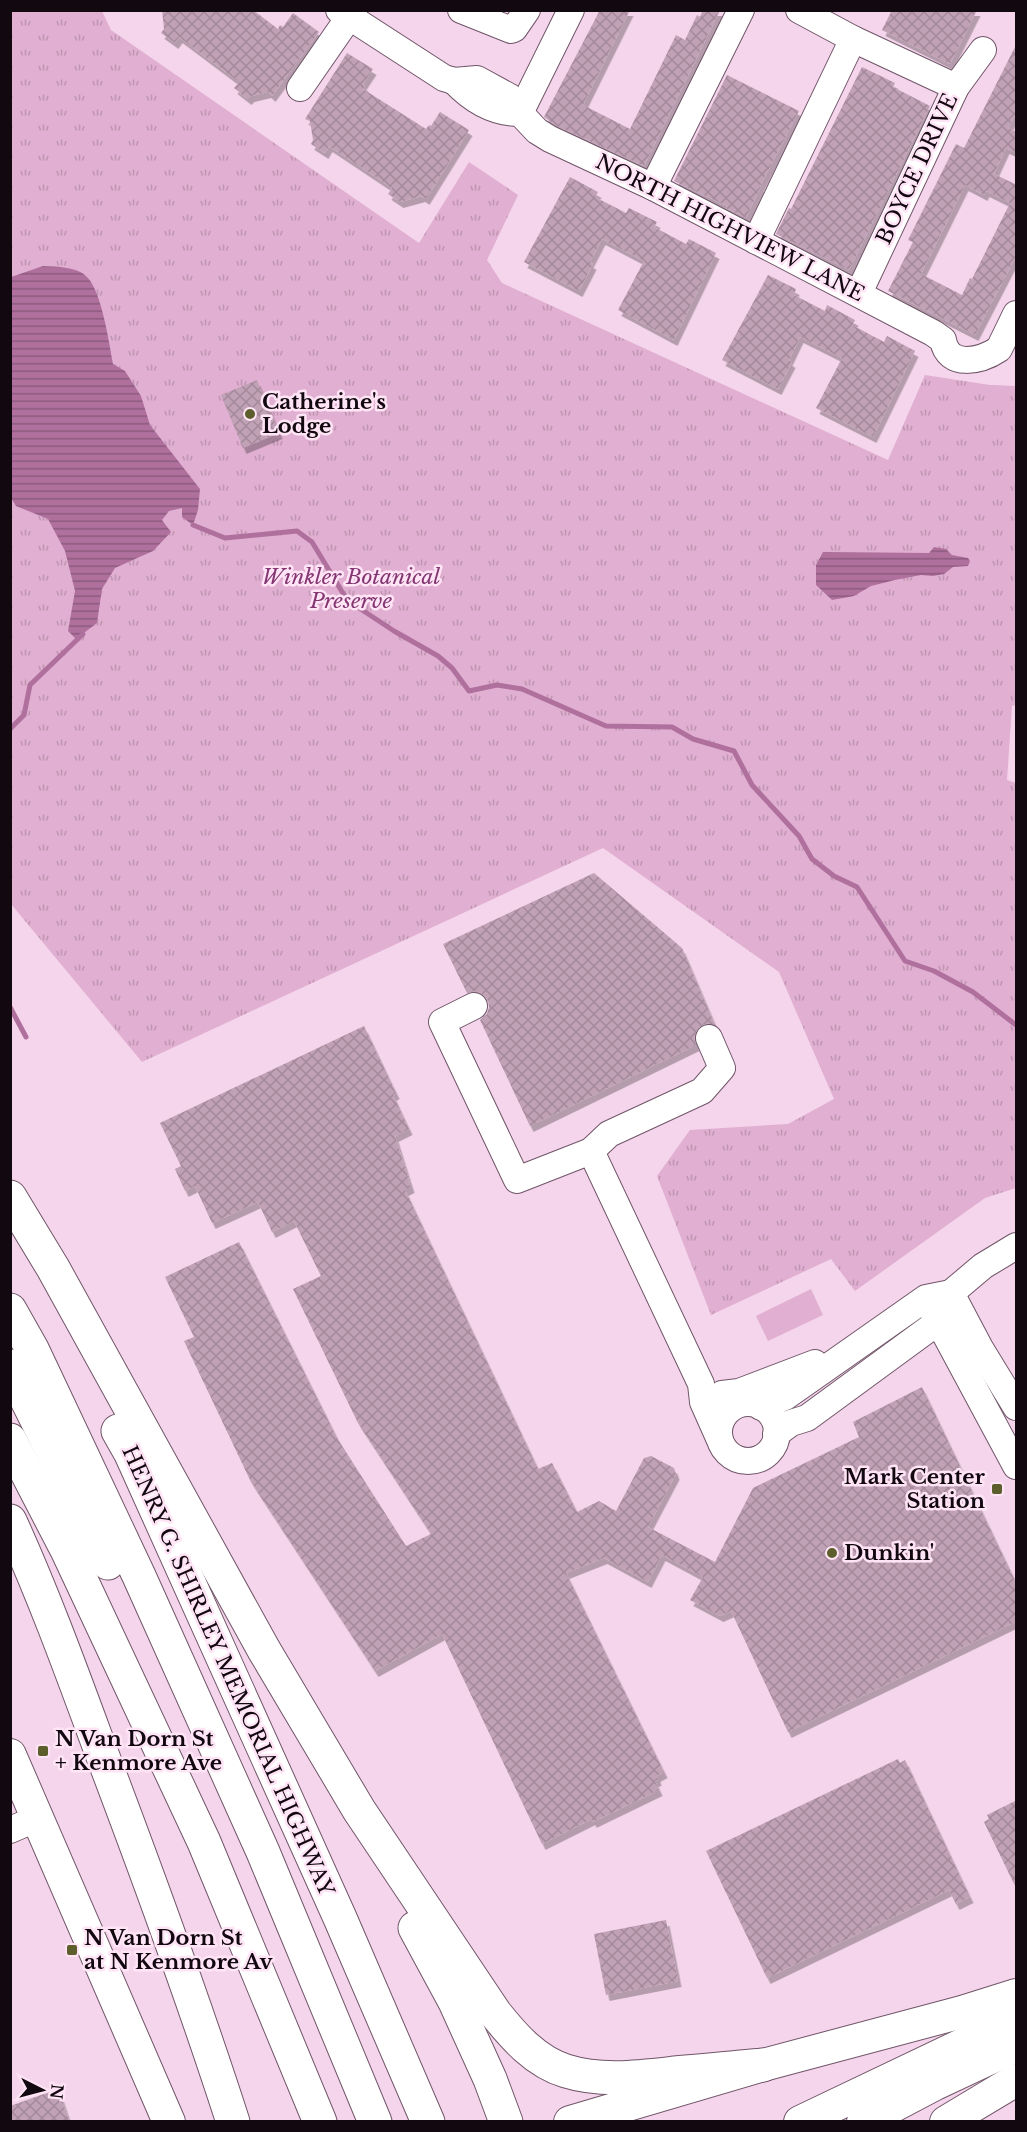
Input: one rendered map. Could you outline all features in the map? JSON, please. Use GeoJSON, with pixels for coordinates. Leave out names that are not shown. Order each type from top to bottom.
{"type":"FeatureCollection","features":[{"type":"Feature","properties":{"kind":"highway"},"geometry":{"type":"LineString","coordinates":[[10,1197],[58,1278],[264,1650],[359,1810],[511,2034],[547,2062],[564,2070],[592,2077],[615,2078],[763,2065]]}},
{"type":"Feature","properties":{"kind":"highway","name":"HENRY G. SHIRLEY MEMORIAL HIGHWAY"},"geometry":{"type":"LineString","coordinates":[[10,1228],[130,1454],[340,1918],[428,2121]]}},
{"type":"Feature","properties":{"kind":"highway"},"geometry":{"type":"LineString","coordinates":[[10,1310],[32,1349],[139,1576],[263,1852],[375,2121]]}},
{"type":"Feature","properties":{"kind":"highway"},"geometry":{"type":"LineString","coordinates":[[10,1366],[101,1548],[174,1707],[355,2121]]}},
{"type":"Feature","properties":{"kind":"highway"},"geometry":{"type":"LineString","coordinates":[[10,1440],[68,1552],[204,1842],[320,2121]]}},
{"type":"Feature","properties":{"kind":"highway"},"geometry":{"type":"LineString","coordinates":[[10,1521],[38,1581],[142,1859],[233,2121]]}},
{"type":"Feature","properties":{"kind":"highway"},"geometry":{"type":"LineString","coordinates":[[359,1810],[416,1930],[455,2002],[490,2079],[506,2121]]}},
{"type":"Feature","properties":{"kind":"main road"},"geometry":{"type":"LineString","coordinates":[[10,1755],[24,1824],[169,2121]]}},
{"type":"Feature","properties":{"kind":"main road"},"geometry":{"type":"LineString","coordinates":[[570,2121],[1017,1995]]}},
{"type":"Feature","properties":{"kind":"main road"},"geometry":{"type":"LineString","coordinates":[[801,2121],[1017,2019]]}},
{"type":"Feature","properties":{"kind":"main road"},"geometry":{"type":"LineString","coordinates":[[864,2121],[935,2084],[1017,2046]]}},
{"type":"Feature","properties":{"kind":"main road"},"geometry":{"type":"LineString","coordinates":[[864,2121],[1017,2057]]}},
{"type":"Feature","properties":{"kind":"main road"},"geometry":{"type":"LineString","coordinates":[[946,2121],[1017,2080]]}},
{"type":"Feature","properties":{"kind":"street"},"geometry":{"type":"LineString","coordinates":[[461,10],[511,30],[527,10]]}},
{"type":"Feature","properties":{"kind":"street"},"geometry":{"type":"LineString","coordinates":[[300,88],[347,13],[444,78],[454,81],[468,96],[502,113],[520,113],[571,10]]}},
{"type":"Feature","properties":{"kind":"street"},"geometry":{"type":"LineString","coordinates":[[653,188],[741,10]]}},
{"type":"Feature","properties":{"kind":"street"},"geometry":{"type":"LineString","coordinates":[[799,10],[853,39],[956,87]]}},
{"type":"Feature","properties":{"kind":"street"},"geometry":{"type":"LineString","coordinates":[[756,242],[853,39]]}},
{"type":"Feature","properties":{"kind":"street","name":"BOYCE DRIVE"},"geometry":{"type":"LineString","coordinates":[[859,293],[956,87],[983,50]]}},
{"type":"Feature","properties":{"kind":"street","name":"NORTH HIGHVIEW LANE"},"geometry":{"type":"LineString","coordinates":[[520,113],[537,131],[550,139],[653,188],[859,293],[943,340],[952,339],[975,345],[989,342],[1013,330]]}},
{"type":"Feature","properties":{"kind":"street"},"geometry":{"type":"LineString","coordinates":[[474,1006],[442,1022],[516,1180],[591,1151],[609,1134],[702,1091],[722,1068],[709,1038]]}},
{"type":"Feature","properties":{"kind":"street"},"geometry":{"type":"LineString","coordinates":[[591,1151],[701,1384],[703,1402],[727,1453],[741,1460],[750,1461],[765,1455],[774,1442],[776,1434],[773,1418],[761,1407],[746,1403],[730,1409],[721,1422],[720,1438]]}},
{"type":"Feature","properties":{"kind":"street"},"geometry":{"type":"LineString","coordinates":[[776,1434],[791,1423],[807,1418],[938,1322],[951,1293],[983,1266],[1017,1246]]}},
{"type":"Feature","properties":{"kind":"street"},"geometry":{"type":"LineString","coordinates":[[761,1407],[785,1397],[926,1298],[951,1293]]}},
{"type":"Feature","properties":{"kind":"street"},"geometry":{"type":"LineString","coordinates":[[951,1293],[980,1348],[1017,1407]]}},
{"type":"Feature","properties":{"kind":"street"},"geometry":{"type":"LineString","coordinates":[[926,1298],[1017,1466]]}},
{"type":"Feature","properties":{"kind":"street"},"geometry":{"type":"LineString","coordinates":[[701,1384],[718,1395],[739,1392],[810,1364],[844,1355]]}},
{"type":"Feature","properties":{"kind":"green space","name":"Winkler Botanical Preserve"},"geometry":{"type":"Polygon","coordinates":[[[10,11],[102,11],[111,30],[419,243],[469,162],[518,195],[487,260],[502,283],[888,460],[925,375],[990,385],[1016,386],[1016,705],[1012,706],[1007,780],[1016,783],[1016,1188],[985,1198],[855,1291],[831,1259],[711,1315],[657,1176],[690,1130],[788,1124],[834,1099],[779,972],[603,848],[142,1062],[11,904],[10,11]]]}},
{"type":"Feature","properties":{"kind":"green space"},"geometry":{"type":"Polygon","coordinates":[[[811,1289],[823,1315],[768,1341],[756,1316],[811,1289]]]}},
{"type":"Feature","properties":{"kind":"shaded area"},"geometry":{"type":"Polygon","coordinates":[[[43,266],[79,271],[93,285],[101,306],[113,364],[125,371],[141,396],[150,425],[200,489],[198,510],[193,525],[182,517],[182,508],[169,511],[162,520],[171,532],[153,551],[115,568],[102,589],[97,623],[76,639],[68,631],[75,591],[65,551],[48,519],[16,506],[11,498],[11,277],[43,266]]]}},
{"type":"Feature","properties":{"kind":"shaded area"},"geometry":{"type":"Polygon","coordinates":[[[934,547],[946,549],[952,555],[968,558],[970,561],[968,566],[953,567],[944,574],[921,575],[871,586],[854,596],[832,600],[816,585],[816,565],[823,552],[929,553],[934,547]]]}},
{"type":"Feature","properties":{"kind":"building"},"geometry":{"type":"Polygon","coordinates":[[[162,10],[253,10],[278,29],[280,25],[283,27],[293,13],[319,32],[272,96],[268,92],[251,96],[248,99],[234,88],[239,82],[179,37],[175,43],[161,33],[164,29],[162,10]]]}},
{"type":"Feature","properties":{"kind":"building"},"geometry":{"type":"Polygon","coordinates":[[[600,10],[630,10],[583,105],[630,129],[676,35],[685,40],[697,15],[700,17],[703,10],[720,10],[644,166],[557,126],[544,117],[600,10]]]}},
{"type":"Feature","properties":{"kind":"building"},"geometry":{"type":"Polygon","coordinates":[[[892,10],[977,10],[950,64],[882,30],[892,10]]]}},
{"type":"Feature","properties":{"kind":"building"},"geometry":{"type":"Polygon","coordinates":[[[1017,43],[1017,111],[1008,128],[1017,132],[1017,153],[1006,148],[994,174],[1017,185],[1017,254],[975,335],[888,291],[913,242],[908,240],[956,144],[964,148],[1017,43]],[[965,185],[921,274],[962,295],[1010,203],[986,191],[984,195],[965,185]]]}},
{"type":"Feature","properties":{"kind":"building"},"geometry":{"type":"Polygon","coordinates":[[[347,53],[373,69],[363,84],[365,86],[363,89],[426,129],[429,125],[431,126],[440,112],[469,130],[426,199],[422,196],[400,202],[388,194],[392,188],[329,146],[325,153],[311,144],[313,140],[310,121],[305,119],[347,53]]]}},
{"type":"Feature","properties":{"kind":"building"},"geometry":{"type":"Polygon","coordinates":[[[862,67],[895,83],[893,87],[930,106],[849,270],[776,234],[789,208],[791,209],[862,67]]]}},
{"type":"Feature","properties":{"kind":"building"},"geometry":{"type":"Polygon","coordinates":[[[727,75],[799,111],[746,218],[726,208],[727,206],[674,181],[727,75]]]}},
{"type":"Feature","properties":{"kind":"building"},"geometry":{"type":"Polygon","coordinates":[[[570,177],[598,192],[595,197],[626,213],[629,208],[657,222],[654,227],[686,244],[689,239],[716,253],[674,340],[618,310],[644,261],[602,239],[590,262],[593,264],[579,291],[524,262],[570,177]]]}},
{"type":"Feature","properties":{"kind":"building"},"geometry":{"type":"Polygon","coordinates":[[[768,275],[796,289],[794,295],[825,311],[827,305],[855,320],[852,325],[884,342],[887,336],[915,351],[873,437],[816,408],[842,358],[800,337],[789,360],[792,362],[778,389],[722,360],[768,275]]]}},
{"type":"Feature","properties":{"kind":"building","name":"Catherine's Lodge"},"geometry":{"type":"Polygon","coordinates":[[[257,380],[279,433],[243,448],[221,395],[257,380]]]}},
{"type":"Feature","properties":{"kind":"building"},"geometry":{"type":"Polygon","coordinates":[[[594,873],[682,948],[715,1025],[704,1024],[697,1029],[694,1037],[696,1045],[530,1126],[480,1020],[487,1014],[488,1000],[482,993],[474,991],[467,993],[443,944],[594,873]]]}},
{"type":"Feature","properties":{"kind":"building"},"geometry":{"type":"Polygon","coordinates":[[[364,1026],[396,1093],[393,1095],[409,1129],[395,1136],[411,1187],[405,1190],[538,1469],[552,1463],[577,1512],[599,1501],[616,1511],[644,1458],[651,1456],[674,1468],[676,1474],[648,1527],[715,1562],[753,1488],[859,1437],[853,1422],[922,1387],[1017,1585],[1017,1621],[788,1732],[731,1611],[720,1616],[690,1600],[703,1577],[662,1555],[648,1582],[604,1558],[566,1573],[664,1772],[657,1776],[658,1780],[655,1781],[659,1790],[542,1844],[442,1634],[375,1671],[251,1482],[184,1341],[194,1337],[165,1277],[239,1242],[337,1438],[406,1546],[431,1534],[358,1423],[293,1289],[321,1276],[294,1221],[272,1232],[258,1202],[212,1223],[195,1186],[185,1191],[175,1169],[181,1166],[160,1123],[364,1026]]]}},
{"type":"Feature","properties":{"kind":"building"},"geometry":{"type":"Polygon","coordinates":[[[898,1759],[900,1763],[905,1760],[970,1897],[956,1904],[949,1890],[767,1978],[706,1851],[898,1759]]]}},
{"type":"Feature","properties":{"kind":"building"},"geometry":{"type":"Polygon","coordinates":[[[1017,1800],[1017,1890],[984,1822],[989,1819],[987,1815],[1017,1800]]]}},
{"type":"Feature","properties":{"kind":"building"},"geometry":{"type":"Polygon","coordinates":[[[666,1920],[678,1981],[606,1995],[594,1934],[666,1920]]]}},
{"type":"Feature","properties":{"kind":"building"},"geometry":{"type":"Polygon","coordinates":[[[58,2089],[69,2121],[10,2121],[10,2106],[58,2089]]]}},
{"type":"Feature","properties":{"kind":"waterway"},"geometry":{"type":"LineString","coordinates":[[193,525],[225,538],[297,531],[312,542],[347,600],[438,656],[452,668],[469,691],[497,685],[522,689],[606,726],[672,727],[693,739],[734,751],[752,785],[799,836],[812,859],[834,876],[857,887],[905,961],[934,971],[973,992],[1016,1025]]}},
{"type":"Feature","properties":{"kind":"waterway"},"geometry":{"type":"LineString","coordinates":[[10,729],[24,715],[30,685],[83,634]]}},
{"type":"Feature","properties":{"kind":"waterway"},"geometry":{"type":"LineString","coordinates":[[10,1007],[26,1037]]}},
{"type":"Feature","properties":{"kind":"place","name":"Catherine's Lodge"},"geometry":{"type":"Point","coordinates":[250,414]}},
{"type":"Feature","properties":{"kind":"place","name":"Mark Center Station"},"geometry":{"type":"Point","coordinates":[997,1489]}},
{"type":"Feature","properties":{"kind":"place","name":"Dunkin'"},"geometry":{"type":"Point","coordinates":[832,1553]}},
{"type":"Feature","properties":{"kind":"place","name":"N Van Dorn St + Kenmore Ave"},"geometry":{"type":"Point","coordinates":[43,1751]}},
{"type":"Feature","properties":{"kind":"place","name":"N Van Dorn St at N Kenmore Av"},"geometry":{"type":"Point","coordinates":[72,1950]}}]}
